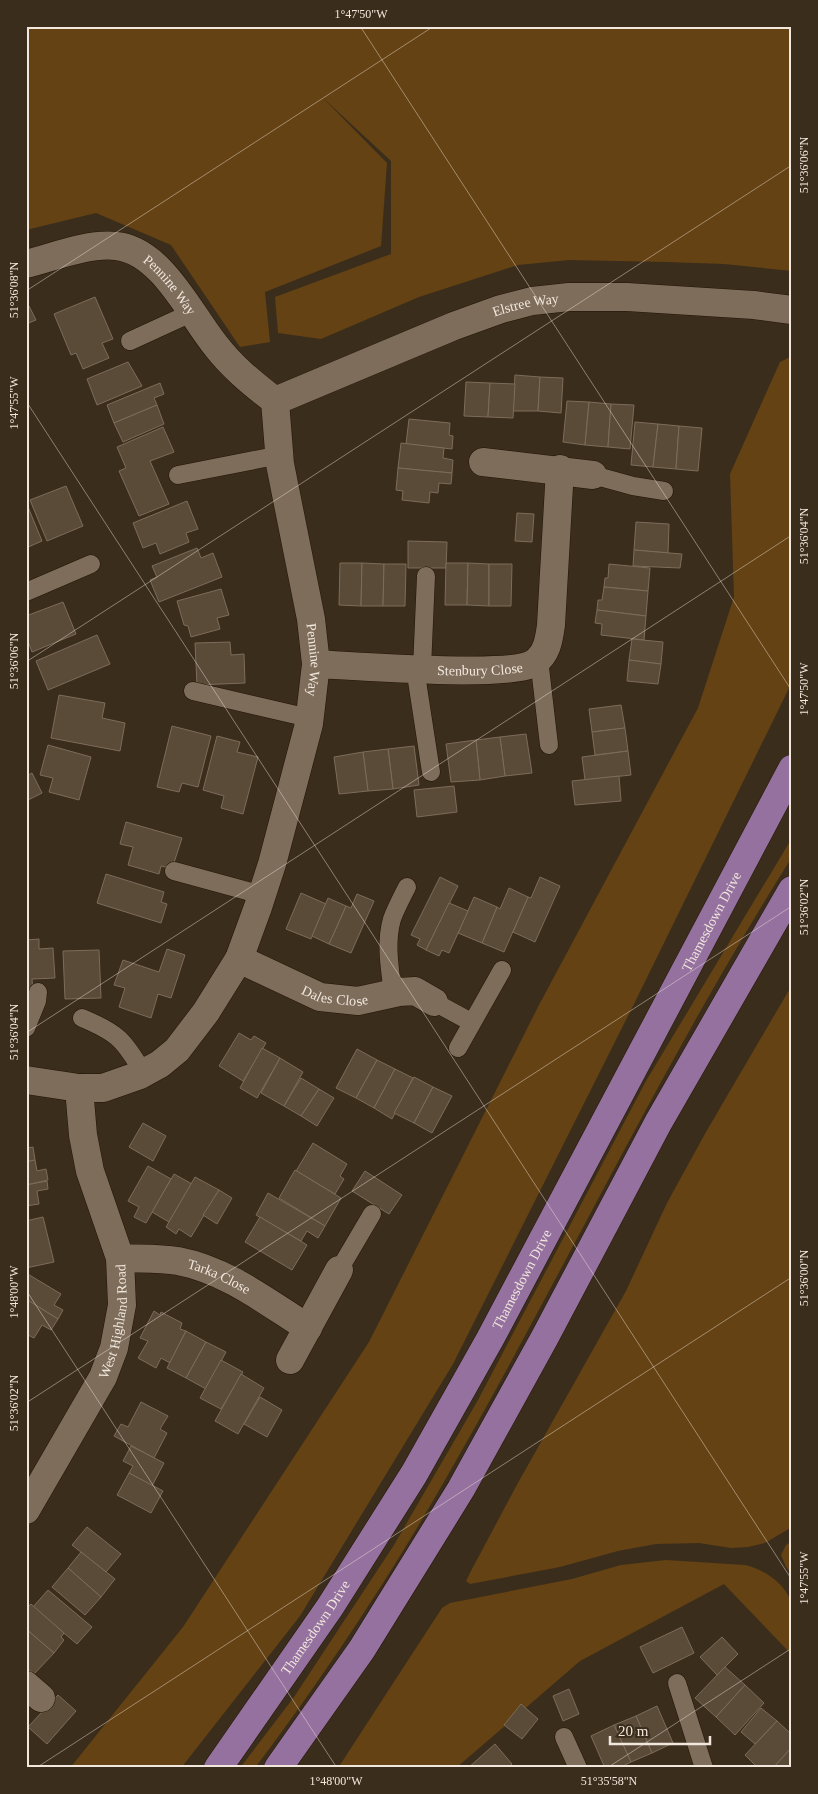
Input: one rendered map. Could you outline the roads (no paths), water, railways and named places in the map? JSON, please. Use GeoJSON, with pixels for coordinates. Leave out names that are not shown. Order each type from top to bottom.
{"type":"FeatureCollection","features":[{"type":"Feature","properties":{"kind":"main road","name":"Thamesdown Drive"},"geometry":{"type":"LineString","coordinates":[[218,1768],[330,1607],[414,1474],[490,1339],[792,769]]}},
{"type":"Feature","properties":{"kind":"main road"},"geometry":{"type":"LineString","coordinates":[[753,841],[792,800]]}},
{"type":"Feature","properties":{"kind":"main road"},"geometry":{"type":"LineString","coordinates":[[278,1768],[362,1650],[461,1489],[550,1328],[658,1123],[792,890]]}},
{"type":"Feature","properties":{"kind":"street","name":"Pennine Way"},"geometry":{"type":"LineString","coordinates":[[26,264],[96,246],[129,248],[153,262],[162,271],[217,348],[246,380],[275,400],[288,510],[311,619],[316,664],[309,718],[284,821],[262,895],[239,959],[191,1033],[177,1050],[144,1074],[103,1088],[79,1088],[26,1080]]}},
{"type":"Feature","properties":{"kind":"street","name":"Elstree Way"},"geometry":{"type":"LineString","coordinates":[[275,400],[454,326],[501,309],[532,302],[569,297],[627,297],[754,305],[792,310]]}},
{"type":"Feature","properties":{"kind":"street"},"geometry":{"type":"LineString","coordinates":[[483,462],[593,475]]}},
{"type":"Feature","properties":{"kind":"street","name":"Stenbury Close"},"geometry":{"type":"LineString","coordinates":[[316,664],[510,669],[524,668],[540,659],[549,641],[551,625],[560,470]]}},
{"type":"Feature","properties":{"kind":"street","name":"Dales Close"},"geometry":{"type":"LineString","coordinates":[[239,959],[320,997],[358,1001],[415,991],[434,1002]]}},
{"type":"Feature","properties":{"kind":"street","name":"West Highland Road"},"geometry":{"type":"LineString","coordinates":[[31,1494],[103,1377],[114,1348],[122,1305],[120,1258],[90,1171],[83,1135],[79,1088]]}},
{"type":"Feature","properties":{"kind":"street","name":"Tarka Close"},"geometry":{"type":"LineString","coordinates":[[120,1258],[177,1261],[214,1272],[238,1284],[308,1328]]}},
{"type":"Feature","properties":{"kind":"street"},"geometry":{"type":"LineString","coordinates":[[290,1360],[340,1270]]}},
{"type":"Feature","properties":{"kind":"lane"},"geometry":{"type":"LineString","coordinates":[[130,341],[191,313]]}},
{"type":"Feature","properties":{"kind":"lane"},"geometry":{"type":"LineString","coordinates":[[178,475],[280,455]]}},
{"type":"Feature","properties":{"kind":"lane"},"geometry":{"type":"LineString","coordinates":[[593,475],[633,486],[664,491]]}},
{"type":"Feature","properties":{"kind":"lane"},"geometry":{"type":"LineString","coordinates":[[26,592],[91,564]]}},
{"type":"Feature","properties":{"kind":"lane"},"geometry":{"type":"LineString","coordinates":[[426,576],[419,668],[431,772]]}},
{"type":"Feature","properties":{"kind":"lane"},"geometry":{"type":"LineString","coordinates":[[540,659],[549,745]]}},
{"type":"Feature","properties":{"kind":"lane"},"geometry":{"type":"LineString","coordinates":[[193,691],[309,718]]}},
{"type":"Feature","properties":{"kind":"lane"},"geometry":{"type":"LineString","coordinates":[[174,871],[262,895]]}},
{"type":"Feature","properties":{"kind":"lane"},"geometry":{"type":"LineString","coordinates":[[392,994],[388,959],[389,938],[392,919],[407,886]]}},
{"type":"Feature","properties":{"kind":"lane"},"geometry":{"type":"LineString","coordinates":[[458,1048],[502,970]]}},
{"type":"Feature","properties":{"kind":"lane"},"geometry":{"type":"LineString","coordinates":[[26,1028],[38,1001],[38,992]]}},
{"type":"Feature","properties":{"kind":"lane"},"geometry":{"type":"LineString","coordinates":[[434,1002],[471,1022]]}},
{"type":"Feature","properties":{"kind":"lane"},"geometry":{"type":"LineString","coordinates":[[82,1018],[116,1033],[127,1045],[144,1074]]}},
{"type":"Feature","properties":{"kind":"lane"},"geometry":{"type":"LineString","coordinates":[[340,1270],[372,1214]]}},
{"type":"Feature","properties":{"kind":"lane"},"geometry":{"type":"LineString","coordinates":[[677,1683],[704,1768]]}},
{"type":"Feature","properties":{"kind":"lane"},"geometry":{"type":"LineString","coordinates":[[564,1737],[578,1768]]}}]}
